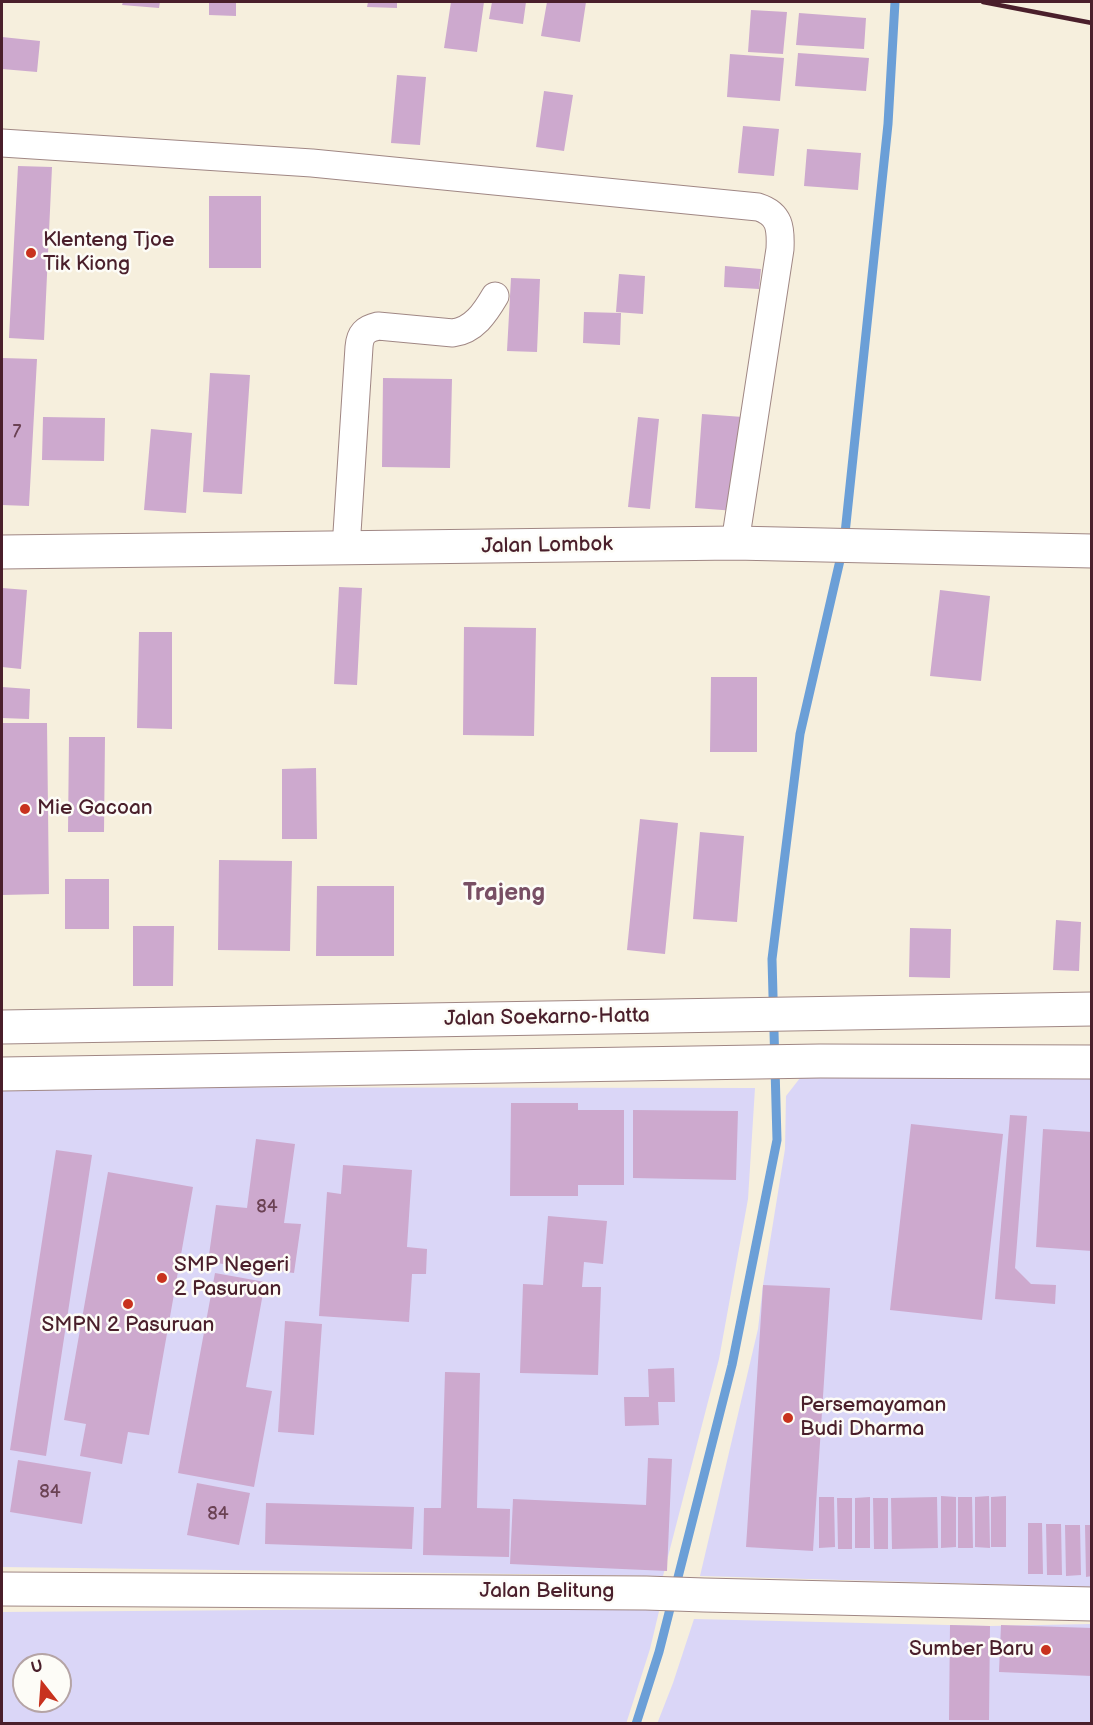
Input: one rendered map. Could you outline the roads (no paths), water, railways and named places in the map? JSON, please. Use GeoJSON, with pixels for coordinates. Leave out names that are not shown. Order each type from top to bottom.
{"type":"FeatureCollection","features":[{"type":"Feature","properties":{"kind":"main road","name":"Jalan Lombok"},"geometry":{"type":"LineString","coordinates":[[2,552],[735,543],[1092,551]]}},
{"type":"Feature","properties":{"kind":"main road","name":"Jalan Soekarno-Hatta"},"geometry":{"type":"LineString","coordinates":[[2,1027],[1092,1009]]}},
{"type":"Feature","properties":{"kind":"main road"},"geometry":{"type":"LineString","coordinates":[[2,1074],[820,1061],[1092,1062]]}},
{"type":"Feature","properties":{"kind":"main road","name":"Jalan Belitung"},"geometry":{"type":"LineString","coordinates":[[2,1589],[646,1593],[1092,1604]]}},
{"type":"Feature","properties":{"kind":"street"},"geometry":{"type":"LineString","coordinates":[[2,143],[312,163],[747,206],[767,210],[777,220],[780,249],[735,543]]}},
{"type":"Feature","properties":{"kind":"street"},"geometry":{"type":"LineString","coordinates":[[346,548],[360,338],[363,333],[378,326],[453,333],[465,331],[472,326],[495,296]]}},
{"type":"Feature","properties":{"kind":"waterway"},"geometry":{"type":"LineString","coordinates":[[636,1724],[659,1652],[732,1365],[777,1140],[772,959],[800,734],[844,543],[888,124],[895,2]]}},
{"type":"Feature","properties":{"kind":"railway"},"geometry":{"type":"LineString","coordinates":[[983,2],[1092,23]]}},
{"type":"Feature","properties":{"kind":"place","name":"Klenteng Tjoe Tik Kiong"},"geometry":{"type":"Point","coordinates":[31,253]}},
{"type":"Feature","properties":{"kind":"place","name":"Mie Gacoan"},"geometry":{"type":"Point","coordinates":[25,809]}},
{"type":"Feature","properties":{"kind":"place","name":"SMP Negeri 2 Pasuruan"},"geometry":{"type":"Point","coordinates":[162,1278]}},
{"type":"Feature","properties":{"kind":"place","name":"SMPN 2 Pasuruan"},"geometry":{"type":"Point","coordinates":[128,1304]}},
{"type":"Feature","properties":{"kind":"place","name":"Persemayaman Budi Dharma"},"geometry":{"type":"Point","coordinates":[788,1418]}},
{"type":"Feature","properties":{"kind":"place","name":"Sumber Baru"},"geometry":{"type":"Point","coordinates":[1046,1650]}},
{"type":"Feature","properties":{"kind":"district","name":"Trajeng"},"geometry":{"type":"Point","coordinates":[504,894]}}]}
